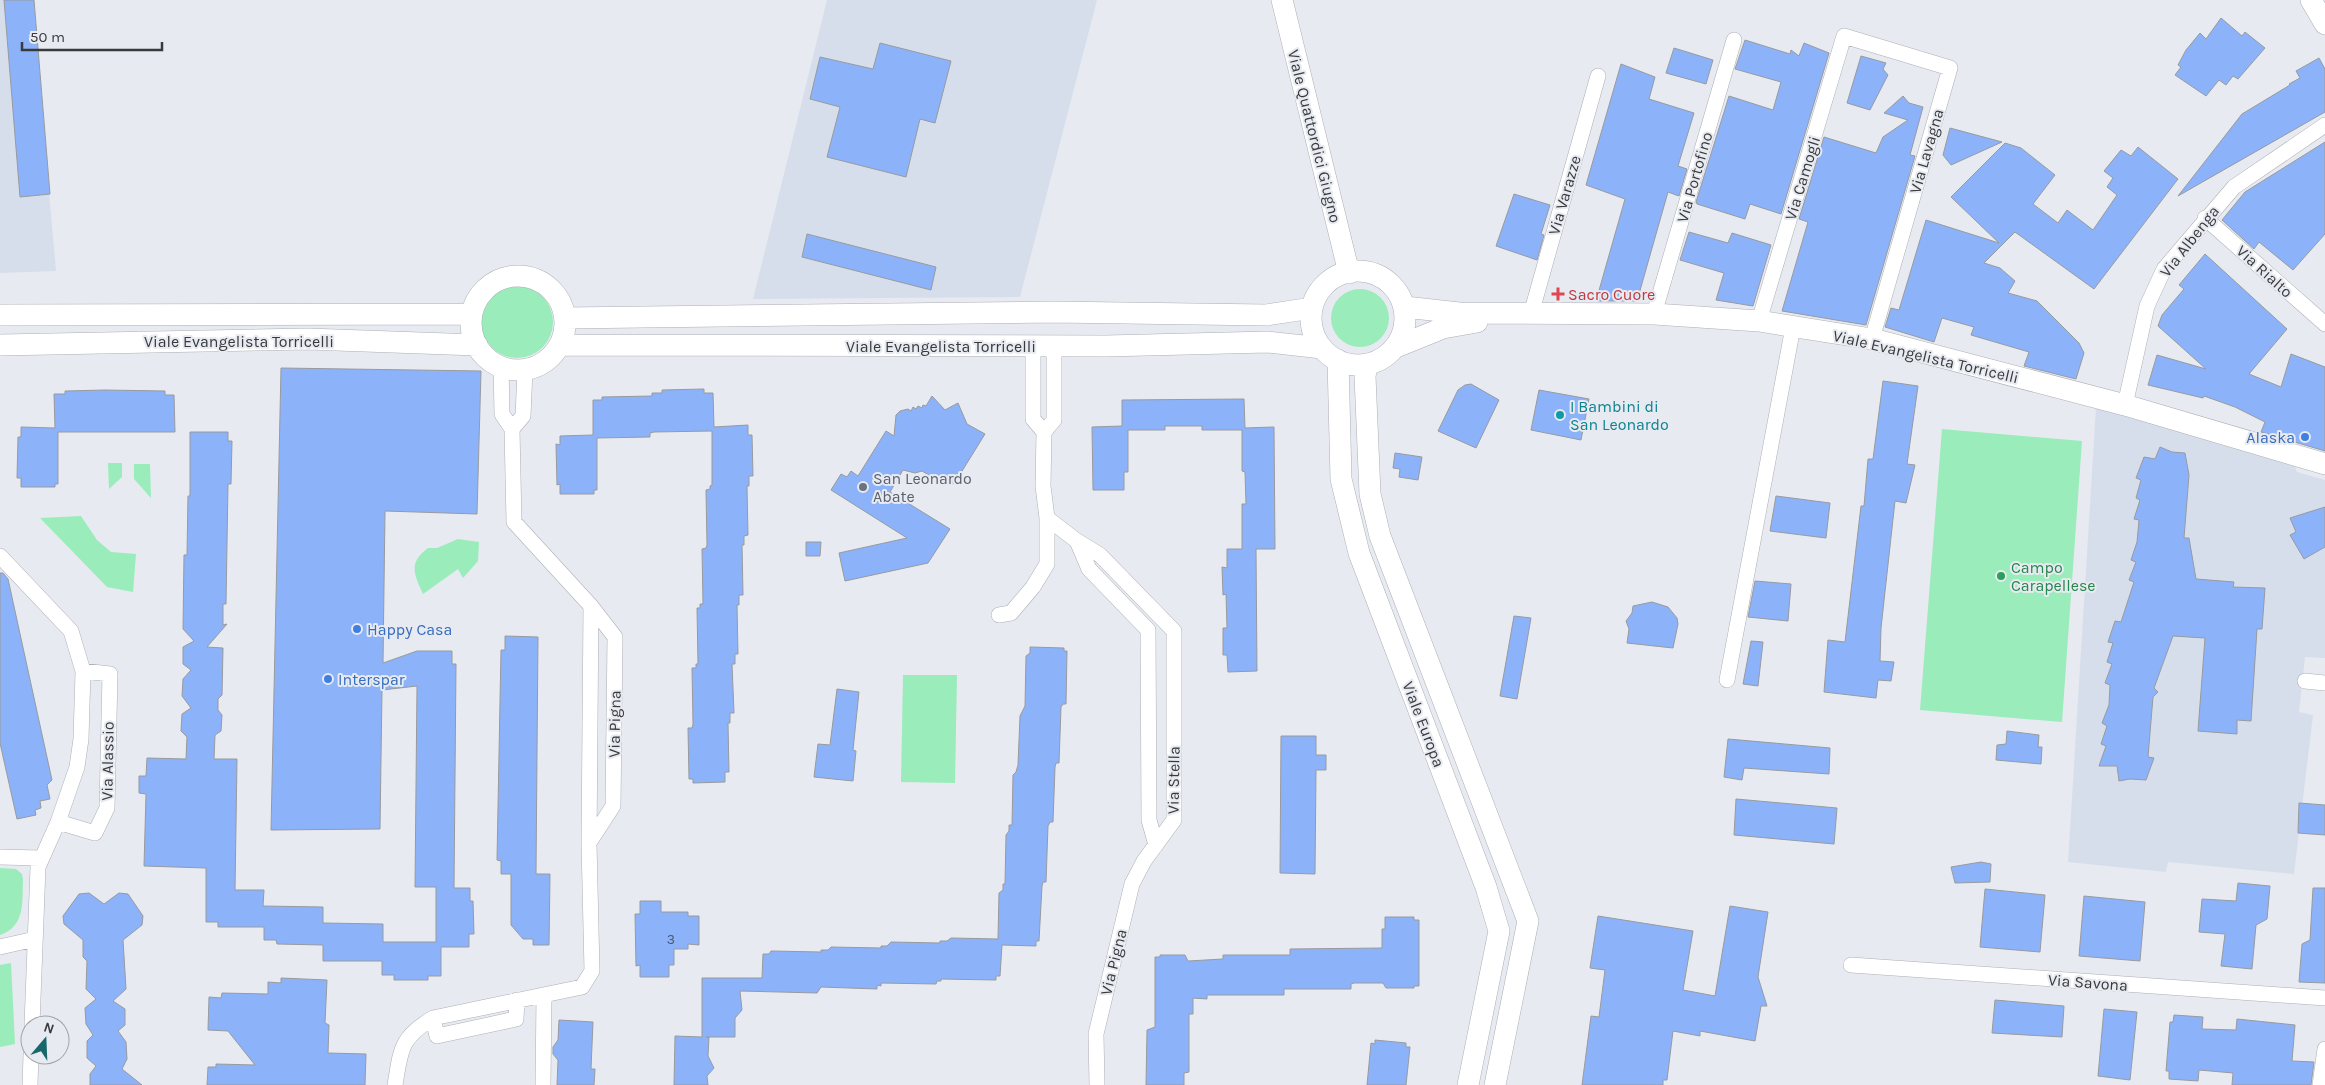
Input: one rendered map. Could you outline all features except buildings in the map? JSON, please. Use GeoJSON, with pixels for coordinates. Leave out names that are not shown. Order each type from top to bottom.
{"type":"FeatureCollection","features":[{"type":"Feature","properties":{"kind":"street","name":"Viale Quattordici Giugno"},"geometry":{"type":"LineString","coordinates":[[1282,0],[1349,273]]}},
{"type":"Feature","properties":{"kind":"street"},"geometry":{"type":"LineString","coordinates":[[2311,0],[2325,24]]}},
{"type":"Feature","properties":{"kind":"street","name":"Via Camogli"},"geometry":{"type":"LineString","coordinates":[[1759,321],[1844,36]]}},
{"type":"Feature","properties":{"kind":"street","name":"Via Lavagna"},"geometry":{"type":"LineString","coordinates":[[1844,36],[1950,68],[1872,340]]}},
{"type":"Feature","properties":{"kind":"street","name":"Via Portofino"},"geometry":{"type":"LineString","coordinates":[[1654,314],[1734,40]]}},
{"type":"Feature","properties":{"kind":"street","name":"Via Varazze"},"geometry":{"type":"LineString","coordinates":[[1524,314],[1598,76]]}},
{"type":"Feature","properties":{"kind":"street","name":"Via Albenga"},"geometry":{"type":"LineString","coordinates":[[2125,405],[2147,306],[2164,269],[2205,218],[2234,187],[2325,125]]}},
{"type":"Feature","properties":{"kind":"street","name":"Via Rialto"},"geometry":{"type":"LineString","coordinates":[[2205,218],[2325,324]]}},
{"type":"Feature","properties":{"kind":"street"},"geometry":{"type":"LineString","coordinates":[[1330,354],[1314,336],[1311,322],[1312,308],[1318,293],[1329,281],[1358,271],[1374,274],[1388,281],[1398,293],[1404,307]]}},
{"type":"Feature","properties":{"kind":"street"},"geometry":{"type":"LineString","coordinates":[[520,276],[536,279],[550,288],[560,302],[565,318],[565,331],[560,345],[549,358],[538,366],[525,370],[501,366],[487,358],[477,345],[471,325],[472,314],[478,298],[489,286],[504,278],[520,276]]}},
{"type":"Feature","properties":{"kind":"street","name":"Viale Evangelista Torricelli"},"geometry":{"type":"LineString","coordinates":[[1396,347],[1403,335],[1406,321],[1404,307],[1442,312],[1654,314],[1759,321],[1872,340],[2125,405],[2325,464]]}},
{"type":"Feature","properties":{"kind":"street","name":"Viale Evangelista Torricelli"},"geometry":{"type":"LineString","coordinates":[[565,318],[1053,312],[1266,314],[1312,308]]}},
{"type":"Feature","properties":{"kind":"street","name":"Viale Evangelista Torricelli"},"geometry":{"type":"LineString","coordinates":[[0,315],[472,314]]}},
{"type":"Feature","properties":{"kind":"street","name":"Viale Evangelista Torricelli"},"geometry":{"type":"LineString","coordinates":[[560,345],[1054,346],[1268,342],[1330,354],[1355,366],[1378,362],[1396,347],[1443,328],[1524,314]]}},
{"type":"Feature","properties":{"kind":"street"},"geometry":{"type":"LineString","coordinates":[[1727,680],[1793,327]]}},
{"type":"Feature","properties":{"kind":"street","name":"Viale Evangelista Torricelli"},"geometry":{"type":"LineString","coordinates":[[0,345],[308,339],[477,345]]}},
{"type":"Feature","properties":{"kind":"street"},"geometry":{"type":"LineString","coordinates":[[1033,346],[1033,419],[1044,432]]}},
{"type":"Feature","properties":{"kind":"street"},"geometry":{"type":"LineString","coordinates":[[999,615],[1012,613],[1033,588],[1047,564],[1047,518],[1043,486],[1044,432],[1054,420],[1054,346]]}},
{"type":"Feature","properties":{"kind":"street","name":"Viale Europa"},"geometry":{"type":"LineString","coordinates":[[1330,354],[1341,479],[1359,553],[1486,887],[1499,931],[1468,1085]]}},
{"type":"Feature","properties":{"kind":"street","name":"Viale Europa"},"geometry":{"type":"LineString","coordinates":[[1367,365],[1365,381],[1370,494],[1380,536],[1528,921],[1495,1085]]}},
{"type":"Feature","properties":{"kind":"street","name":"Via Pigna"},"geometry":{"type":"LineString","coordinates":[[501,366],[502,414],[512,429],[514,522],[591,606],[616,637],[613,806],[589,843]]}},
{"type":"Feature","properties":{"kind":"street"},"geometry":{"type":"LineString","coordinates":[[512,429],[524,416],[525,370]]}},
{"type":"Feature","properties":{"kind":"street","name":"Via Stella"},"geometry":{"type":"LineString","coordinates":[[1047,518],[1077,541],[1100,555],[1174,631],[1174,820],[1156,845]]}},
{"type":"Feature","properties":{"kind":"street","name":"Via Stella"},"geometry":{"type":"LineString","coordinates":[[1077,541],[1088,569],[1148,630],[1148,820],[1156,845]]}},
{"type":"Feature","properties":{"kind":"street","name":"Via Alassio"},"geometry":{"type":"LineString","coordinates":[[0,556],[71,632],[83,672],[81,739],[77,767],[58,822],[40,858],[38,867],[32,1015]]}},
{"type":"Feature","properties":{"kind":"street","name":"Via Pigna"},"geometry":{"type":"LineString","coordinates":[[395,1085],[402,1047],[414,1029],[433,1018],[437,1036],[516,1019],[517,1000],[582,987],[592,971],[589,843],[591,606]]}},
{"type":"Feature","properties":{"kind":"street","name":"Via Alassio"},"geometry":{"type":"LineString","coordinates":[[58,822],[95,833],[107,808],[110,674],[83,672]]}},
{"type":"Feature","properties":{"kind":"street"},"geometry":{"type":"LineString","coordinates":[[2306,681],[2325,683]]}},
{"type":"Feature","properties":{"kind":"street","name":"Via Pigna"},"geometry":{"type":"LineString","coordinates":[[1097,1085],[1096,1034],[1132,884],[1156,845]]}},
{"type":"Feature","properties":{"kind":"street"},"geometry":{"type":"LineString","coordinates":[[0,857],[40,858]]}},
{"type":"Feature","properties":{"kind":"street"},"geometry":{"type":"LineString","coordinates":[[0,947],[35,939]]}},
{"type":"Feature","properties":{"kind":"street","name":"Via Savona"},"geometry":{"type":"LineString","coordinates":[[1851,965],[2325,998]]}},
{"type":"Feature","properties":{"kind":"street"},"geometry":{"type":"LineString","coordinates":[[543,1085],[544,996]]}},
{"type":"Feature","properties":{"kind":"street"},"geometry":{"type":"LineString","coordinates":[[2320,1085],[2325,1049]]}},
{"type":"Feature","properties":{"kind":"street"},"geometry":{"type":"LineString","coordinates":[[30,1085],[31,1065]]}},
{"type":"Feature","properties":{"kind":"shaded area"},"geometry":{"type":"Polygon","coordinates":[[[0,0],[32,0],[56,271],[0,273],[0,0]]]}},
{"type":"Feature","properties":{"kind":"shaded area"},"geometry":{"type":"Polygon","coordinates":[[[827,0],[1097,0],[1020,297],[753,299],[827,0]]]}},
{"type":"Feature","properties":{"kind":"shaded area"},"geometry":{"type":"Polygon","coordinates":[[[2096,407],[2294,464],[2297,472],[2325,480],[2325,658],[2305,657],[2299,712],[2313,715],[2294,874],[2168,862],[2166,872],[2068,862],[2096,407]]]}},
{"type":"Feature","properties":{"kind":"green space"},"geometry":{"type":"Polygon","coordinates":[[[517,286],[537,292],[547,302],[553,322],[547,342],[537,352],[517,358],[497,352],[487,342],[481,322],[487,302],[497,292],[517,286]]]}},
{"type":"Feature","properties":{"kind":"green space"},"geometry":{"type":"Polygon","coordinates":[[[1360,289],[1371,291],[1384,302],[1389,318],[1387,329],[1376,342],[1360,347],[1349,345],[1336,334],[1331,318],[1333,307],[1344,294],[1360,289]]]}},
{"type":"Feature","properties":{"kind":"green space","name":"Campo Carapellese"},"geometry":{"type":"Polygon","coordinates":[[[1942,429],[2082,441],[2062,722],[1920,710],[1942,429]]]}},
{"type":"Feature","properties":{"kind":"green space"},"geometry":{"type":"Polygon","coordinates":[[[108,463],[122,463],[122,477],[109,489],[108,463]]]}},
{"type":"Feature","properties":{"kind":"green space"},"geometry":{"type":"Polygon","coordinates":[[[134,464],[150,464],[151,498],[134,479],[134,464]]]}},
{"type":"Feature","properties":{"kind":"green space"},"geometry":{"type":"Polygon","coordinates":[[[81,516],[97,540],[111,552],[136,554],[133,592],[107,587],[40,518],[81,516]]]}},
{"type":"Feature","properties":{"kind":"green space"},"geometry":{"type":"Polygon","coordinates":[[[458,539],[479,542],[478,561],[463,578],[458,569],[423,594],[415,575],[415,564],[418,559],[428,548],[437,548],[458,539]]]}},
{"type":"Feature","properties":{"kind":"green space"},"geometry":{"type":"Polygon","coordinates":[[[903,675],[957,675],[955,783],[901,782],[903,675]]]}},
{"type":"Feature","properties":{"kind":"green space"},"geometry":{"type":"Polygon","coordinates":[[[0,868],[16,869],[22,874],[23,879],[21,912],[14,926],[0,935],[0,868]]]}},
{"type":"Feature","properties":{"kind":"green space"},"geometry":{"type":"Polygon","coordinates":[[[11,963],[15,1044],[0,1047],[0,965],[11,963]]]}},
{"type":"Feature","properties":{"kind":"place","name":"Sacro Cuore"},"geometry":{"type":"Point","coordinates":[1558,294]}},
{"type":"Feature","properties":{"kind":"place","name":"I Bambini di San Leonardo"},"geometry":{"type":"Point","coordinates":[1560,415]}},
{"type":"Feature","properties":{"kind":"place","name":"Alaska"},"geometry":{"type":"Point","coordinates":[2305,437]}},
{"type":"Feature","properties":{"kind":"place","name":"San Leonardo Abate"},"geometry":{"type":"Point","coordinates":[863,487]}},
{"type":"Feature","properties":{"kind":"place","name":"Campo Carapellese"},"geometry":{"type":"Point","coordinates":[2001,576]}},
{"type":"Feature","properties":{"kind":"place","name":"Happy Casa"},"geometry":{"type":"Point","coordinates":[357,629]}},
{"type":"Feature","properties":{"kind":"place","name":"Interspar"},"geometry":{"type":"Point","coordinates":[328,679]}}]}
